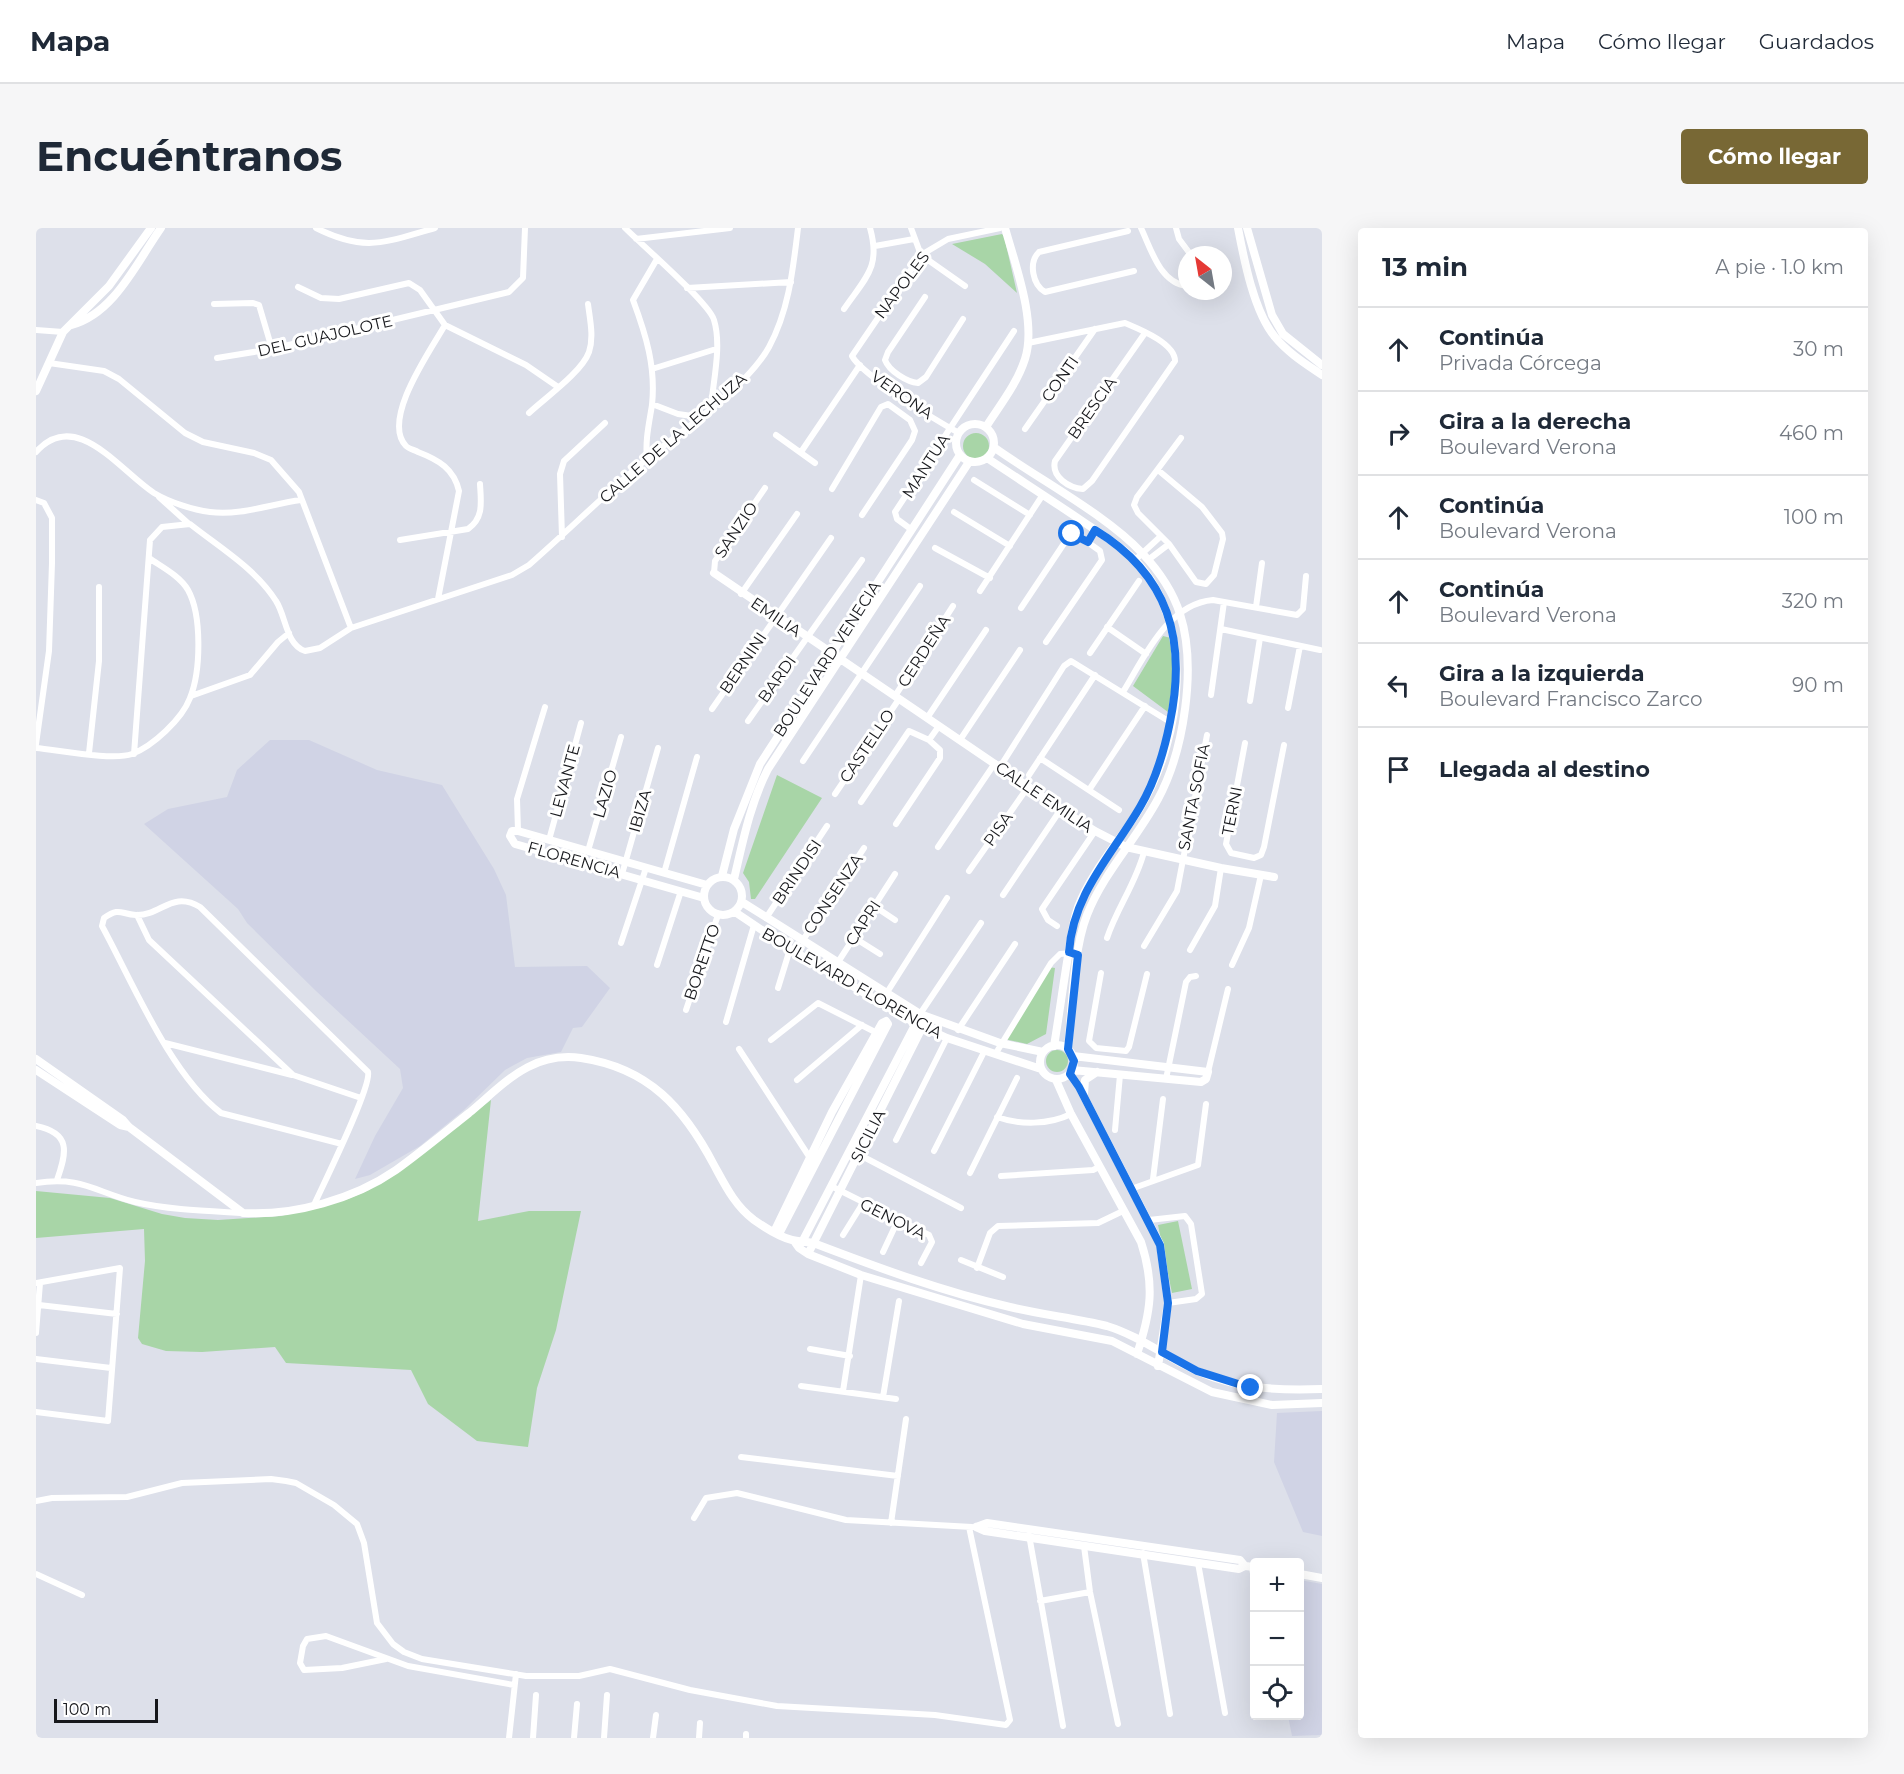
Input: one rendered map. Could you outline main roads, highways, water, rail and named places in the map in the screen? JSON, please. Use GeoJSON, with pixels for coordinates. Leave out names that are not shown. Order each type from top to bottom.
{"type":"FeatureCollection","features":[{"type":"Feature","properties":{"kind":"main road"},"geometry":{"type":"LineString","coordinates":[[1238,228],[1258,305],[1280,337],[1322,375]]}},
{"type":"Feature","properties":{"kind":"main road"},"geometry":{"type":"LineString","coordinates":[[1247,228],[1266,302],[1280,337],[1322,365]]}}]}
